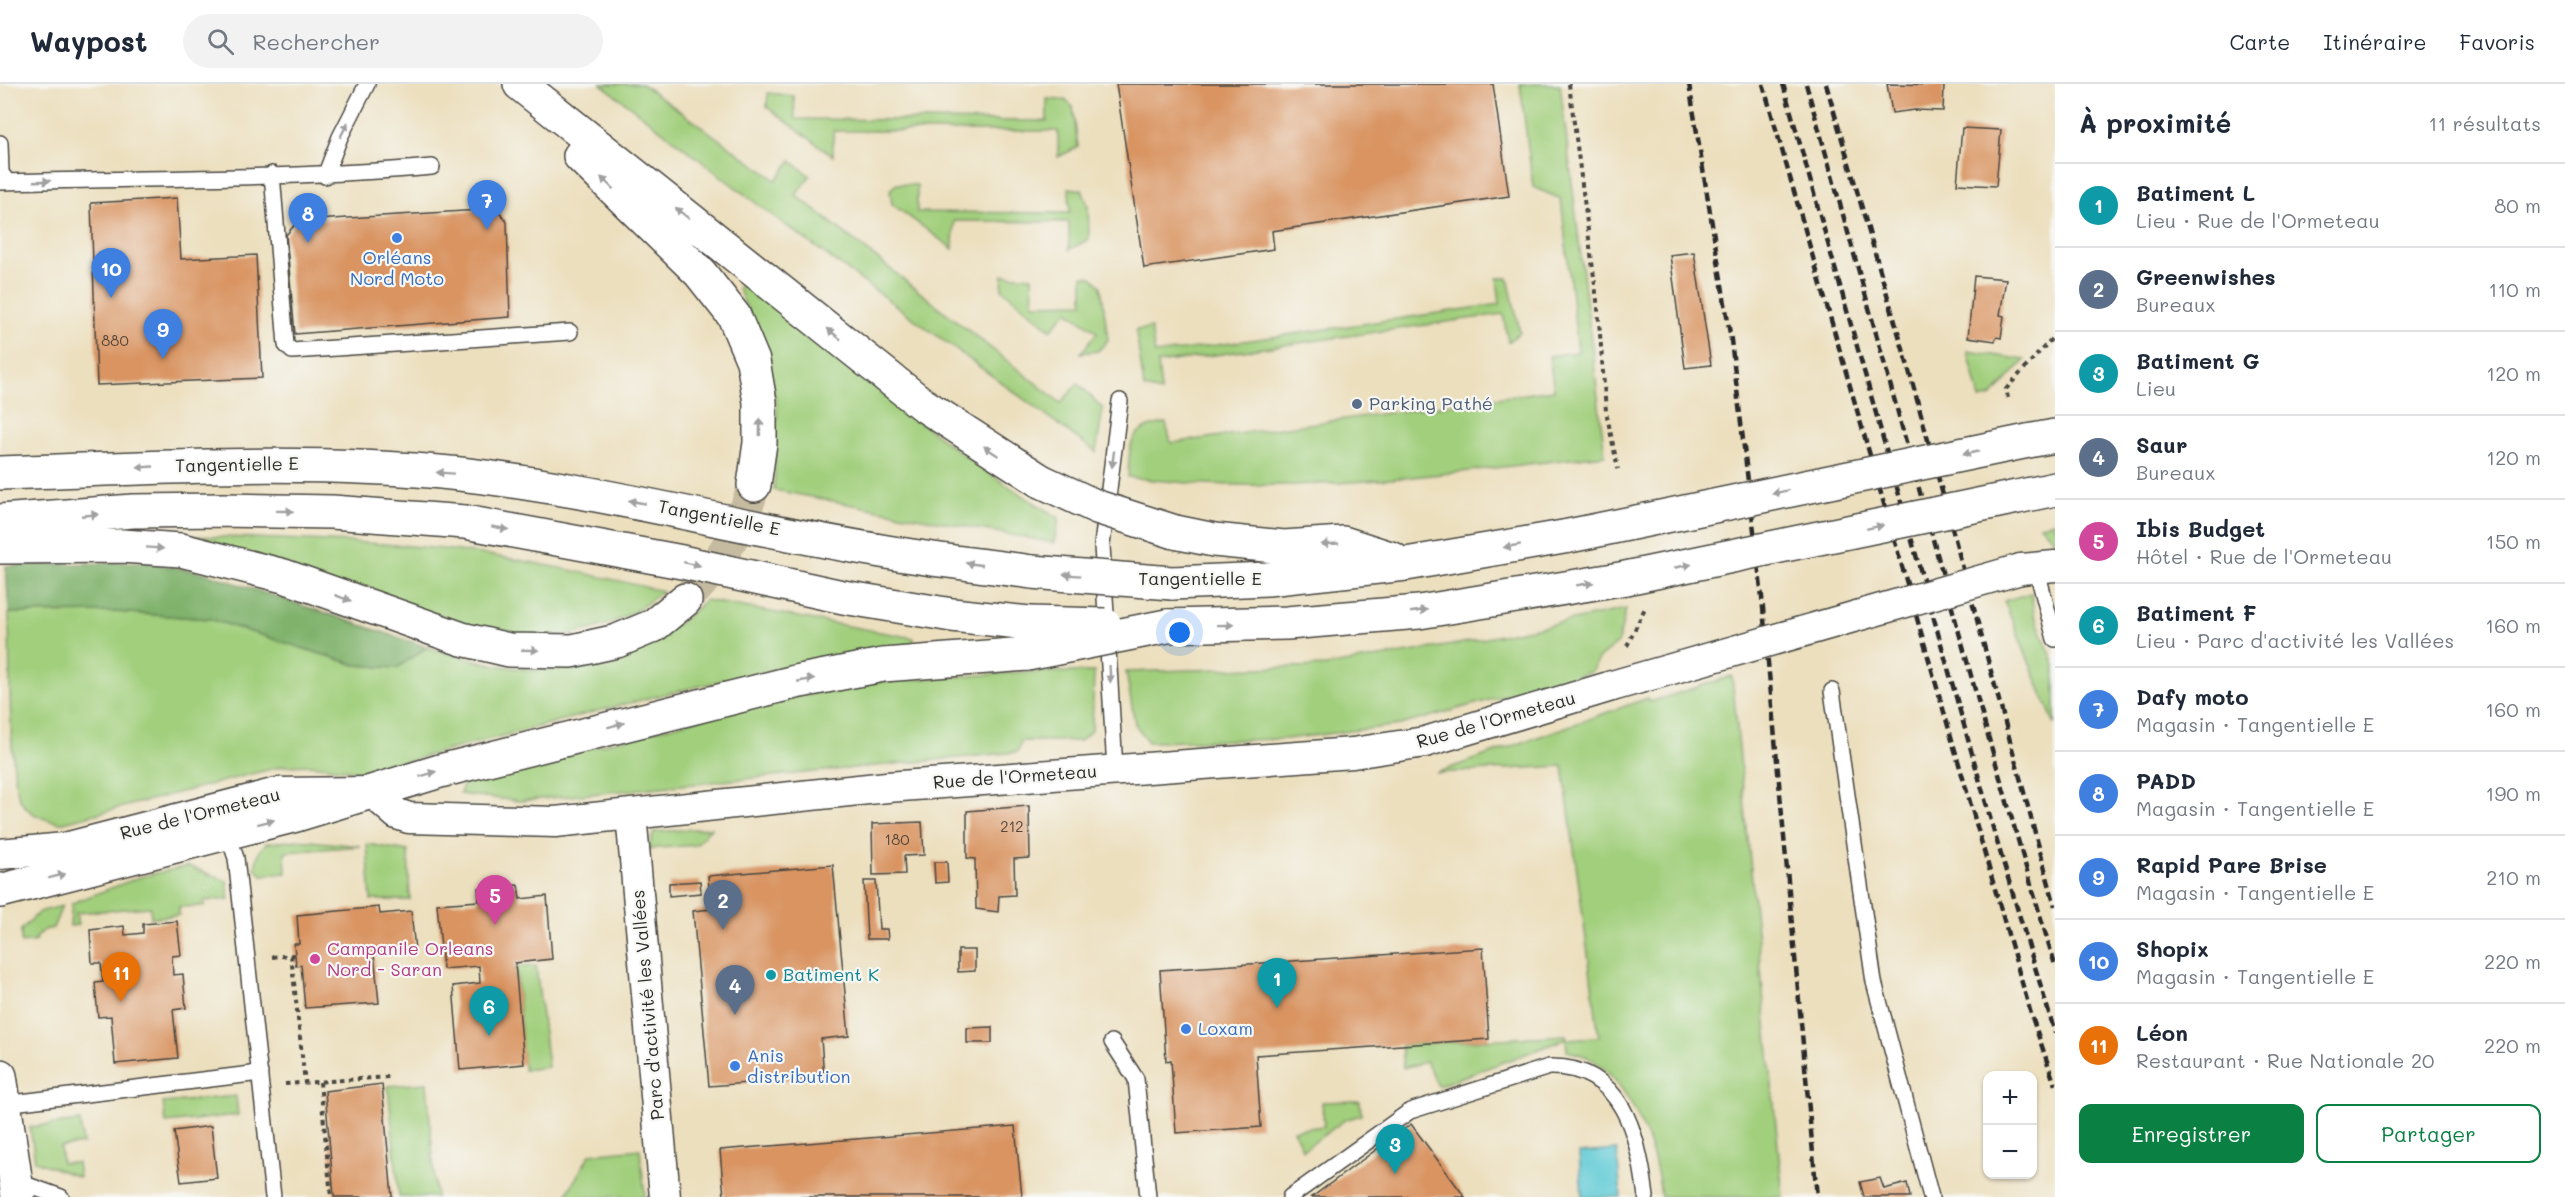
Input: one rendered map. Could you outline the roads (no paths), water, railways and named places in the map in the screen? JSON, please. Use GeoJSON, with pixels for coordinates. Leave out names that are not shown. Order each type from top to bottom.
{"type":"FeatureCollection","features":[{"type":"Feature","properties":{"kind":"main road"},"geometry":{"type":"LineString","coordinates":[[506,84],[700,273],[734,316],[753,361],[760,402],[760,443],[754,485]]}},
{"type":"Feature","properties":{"kind":"main road"},"geometry":{"type":"LineString","coordinates":[[520,84],[922,405],[1041,481],[1097,507],[1175,532],[1214,540],[1284,547],[1343,543],[1406,564]]}},
{"type":"Feature","properties":{"kind":"main road","name":"Tangentielle E"},"geometry":{"type":"LineString","coordinates":[[15,472],[196,465],[336,465],[460,474],[582,491],[881,551],[1032,572],[1172,583],[1268,579],[1406,564],[1569,536],[2042,439]]}},
{"type":"Feature","properties":{"kind":"main road"},"geometry":{"type":"LineString","coordinates":[[0,891],[224,819],[372,792],[451,768],[795,682],[1028,639],[1167,626],[1287,623],[1419,612],[1636,589],[2055,489]]}},
{"type":"Feature","properties":{"kind":"main road"},"geometry":{"type":"LineString","coordinates":[[0,547],[33,533],[133,511],[332,512],[465,522],[682,562],[843,597],[952,615],[1028,639]]}},
{"type":"Feature","properties":{"kind":"main road"},"geometry":{"type":"LineString","coordinates":[[0,520],[33,533],[122,546],[181,550],[284,576],[462,639],[509,650],[572,651],[617,641],[653,626],[685,600]]}},
{"type":"Feature","properties":{"kind":"main road"},"geometry":{"type":"LineString","coordinates":[[2,1090],[17,1189]]}},
{"type":"Feature","properties":{"kind":"street","name":"Rue de l'Ormeteau"},"geometry":{"type":"LineString","coordinates":[[372,792],[397,814],[421,819],[555,822],[887,787],[1353,753],[1425,742],[1612,686],[2038,567]]}},
{"type":"Feature","properties":{"kind":"street","name":"Parc d'activité les Vallées"},"geometry":{"type":"LineString","coordinates":[[631,814],[665,1197]]}},
{"type":"Feature","properties":{"kind":"street","name":"Rue de l'Ormeteau"},"geometry":{"type":"LineString","coordinates":[[0,854],[65,848],[224,819]]}},
{"type":"Feature","properties":{"kind":"lane"},"geometry":{"type":"LineString","coordinates":[[325,176],[340,137],[367,84]]}},
{"type":"Feature","properties":{"kind":"lane"},"geometry":{"type":"LineString","coordinates":[[0,143],[1,173],[4,182],[272,174],[325,176],[432,167]]}},
{"type":"Feature","properties":{"kind":"lane"},"geometry":{"type":"LineString","coordinates":[[272,174],[286,345],[292,351],[570,332]]}},
{"type":"Feature","properties":{"kind":"lane"},"geometry":{"type":"LineString","coordinates":[[1115,770],[1102,545],[1120,401]]}},
{"type":"Feature","properties":{"kind":"lane"},"geometry":{"type":"LineString","coordinates":[[2038,567],[2055,639]]}},
{"type":"Feature","properties":{"kind":"lane"},"geometry":{"type":"LineString","coordinates":[[1832,691],[1874,982],[1930,1197]]}},
{"type":"Feature","properties":{"kind":"lane"},"geometry":{"type":"LineString","coordinates":[[224,819],[236,858],[273,1197]]}},
{"type":"Feature","properties":{"kind":"lane"},"geometry":{"type":"LineString","coordinates":[[1112,1042],[1136,1079],[1148,1197]]}},
{"type":"Feature","properties":{"kind":"lane"},"geometry":{"type":"LineString","coordinates":[[1290,1197],[1410,1111],[1549,1067],[1568,1066],[1588,1072],[1595,1077],[1608,1088],[1625,1112],[1642,1158],[1646,1197]]}},
{"type":"Feature","properties":{"kind":"lane"},"geometry":{"type":"LineString","coordinates":[[2,1090],[261,1079]]}},
{"type":"Feature","properties":{"kind":"lane"},"geometry":{"type":"LineString","coordinates":[[17,1189],[61,1197]]}},
{"type":"Feature","properties":{"kind":"water"},"geometry":{"type":"Polygon","coordinates":[[[1617,1150],[1621,1197],[1582,1197],[1579,1153],[1617,1150]]]}},
{"type":"Feature","properties":{"kind":"tunnel"},"geometry":{"type":"LineString","coordinates":[[685,600],[708,575],[727,547],[749,501],[754,485]]}},
{"type":"Feature","properties":{"kind":"railway"},"geometry":{"type":"LineString","coordinates":[[1689,84],[1731,340],[1762,597],[1817,1197]]}},
{"type":"Feature","properties":{"kind":"railway"},"geometry":{"type":"LineString","coordinates":[[1763,84],[2031,1014],[2055,1085]]}},
{"type":"Feature","properties":{"kind":"railway"},"geometry":{"type":"LineString","coordinates":[[1783,84],[1995,835],[2055,1033]]}},
{"type":"Feature","properties":{"kind":"railway"},"geometry":{"type":"LineString","coordinates":[[1806,84],[2055,965]]}},
{"type":"Feature","properties":{"kind":"railway"},"geometry":{"type":"LineString","coordinates":[[1826,84],[1907,363],[2055,906]]}},
{"type":"Feature","properties":{"kind":"place","name":"Dafy moto"},"geometry":{"type":"Point","coordinates":[487,230]}},
{"type":"Feature","properties":{"kind":"place","name":"Orléans Nord Moto"},"geometry":{"type":"Point","coordinates":[397,238]}},
{"type":"Feature","properties":{"kind":"place","name":"PADD"},"geometry":{"type":"Point","coordinates":[308,243]}},
{"type":"Feature","properties":{"kind":"place","name":"Shopix"},"geometry":{"type":"Point","coordinates":[111,298]}},
{"type":"Feature","properties":{"kind":"place","name":"Rapid Pare Brise"},"geometry":{"type":"Point","coordinates":[163,359]}},
{"type":"Feature","properties":{"kind":"place","name":"Parking Pathé"},"geometry":{"type":"Point","coordinates":[1357,404]}},
{"type":"Feature","properties":{"kind":"place","name":"Ibis Budget"},"geometry":{"type":"Point","coordinates":[495,925]}},
{"type":"Feature","properties":{"kind":"place","name":"Greenwishes"},"geometry":{"type":"Point","coordinates":[723,930]}},
{"type":"Feature","properties":{"kind":"place","name":"Campanile Orleans Nord - Saran"},"geometry":{"type":"Point","coordinates":[315,959]}},
{"type":"Feature","properties":{"kind":"place","name":"Batiment K"},"geometry":{"type":"Point","coordinates":[771,975]}},
{"type":"Feature","properties":{"kind":"place","name":"Léon"},"geometry":{"type":"Point","coordinates":[121,1002]}},
{"type":"Feature","properties":{"kind":"place","name":"Batiment L"},"geometry":{"type":"Point","coordinates":[1277,1008]}},
{"type":"Feature","properties":{"kind":"place","name":"Saur"},"geometry":{"type":"Point","coordinates":[735,1015]}},
{"type":"Feature","properties":{"kind":"place","name":"Loxam"},"geometry":{"type":"Point","coordinates":[1186,1029]}},
{"type":"Feature","properties":{"kind":"place","name":"Batiment F"},"geometry":{"type":"Point","coordinates":[489,1036]}},
{"type":"Feature","properties":{"kind":"place","name":"Anis distribution"},"geometry":{"type":"Point","coordinates":[735,1066]}},
{"type":"Feature","properties":{"kind":"place","name":"Batiment G"},"geometry":{"type":"Point","coordinates":[1395,1174]}}]}
